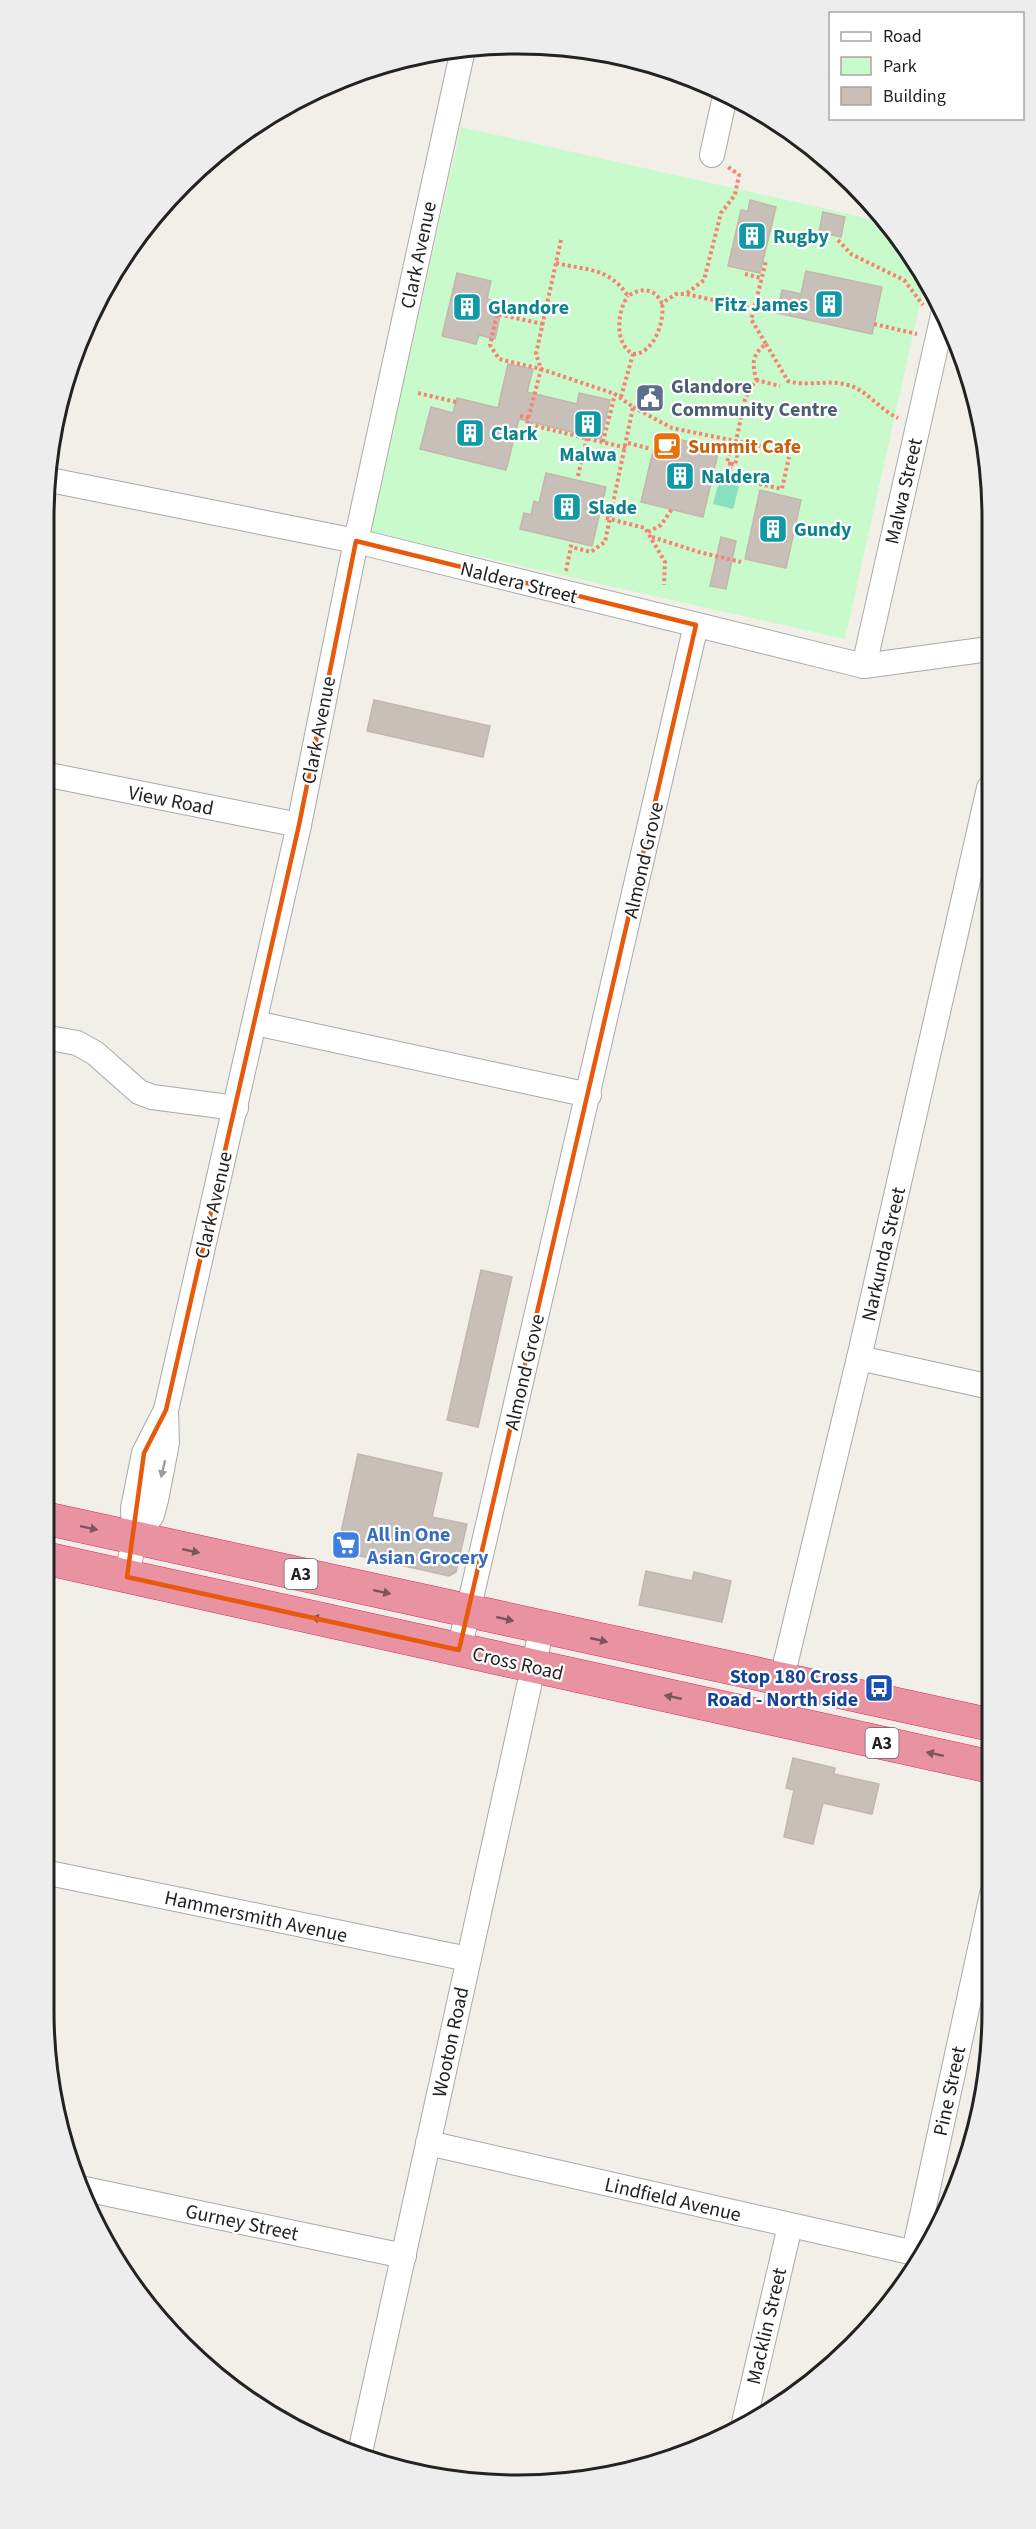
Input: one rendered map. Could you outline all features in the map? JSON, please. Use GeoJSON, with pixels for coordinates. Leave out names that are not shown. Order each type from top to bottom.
{"type":"FeatureCollection","features":[{"type":"Feature","properties":{"kind":"highway","name":"Cross Road"},"geometry":{"type":"LineString","coordinates":[[54,1520],[781,1681],[982,1723]]}},
{"type":"Feature","properties":{"kind":"highway","name":"Cross Road"},"geometry":{"type":"LineString","coordinates":[[54,1560],[982,1765]]}},
{"type":"Feature","properties":{"kind":"street","name":"Clark Avenue"},"geometry":{"type":"LineString","coordinates":[[127,1576],[134,1539],[133,1508],[144,1454],[166,1410],[236,1108],[299,825],[356,542],[461,58]]}},
{"type":"Feature","properties":{"kind":"street"},"geometry":{"type":"LineString","coordinates":[[712,155],[724,102]]}},
{"type":"Feature","properties":{"kind":"street","name":"Malwa Street"},"geometry":{"type":"LineString","coordinates":[[864,666],[933,311]]}},
{"type":"Feature","properties":{"kind":"street","name":"Naldera Street"},"geometry":{"type":"LineString","coordinates":[[56,481],[356,542],[864,666],[982,650]]}},
{"type":"Feature","properties":{"kind":"street","name":"Almond Grove"},"geometry":{"type":"LineString","coordinates":[[459,1650],[696,625]]}},
{"type":"Feature","properties":{"kind":"street","name":"View Road"},"geometry":{"type":"LineString","coordinates":[[54,776],[299,825]]}},
{"type":"Feature","properties":{"kind":"street","name":"Narkunda Street"},"geometry":{"type":"LineString","coordinates":[[772,1719],[859,1358],[982,819]]}},
{"type":"Feature","properties":{"kind":"street"},"geometry":{"type":"LineString","coordinates":[[255,1023],[589,1095]]}},
{"type":"Feature","properties":{"kind":"street"},"geometry":{"type":"LineString","coordinates":[[54,1039],[77,1043],[95,1053],[139,1092],[152,1097],[236,1108]]}},
{"type":"Feature","properties":{"kind":"street"},"geometry":{"type":"LineString","coordinates":[[859,1358],[982,1385]]}},
{"type":"Feature","properties":{"kind":"street","name":"Wooton Road"},"geometry":{"type":"LineString","coordinates":[[361,2447],[542,1628]]}},
{"type":"Feature","properties":{"kind":"street","name":"Hammersmith Avenue"},"geometry":{"type":"LineString","coordinates":[[54,1874],[468,1959]]}},
{"type":"Feature","properties":{"kind":"street","name":"Pine Street"},"geometry":{"type":"LineString","coordinates":[[917,2248],[982,1941]]}},
{"type":"Feature","properties":{"kind":"street","name":"Lindfield Avenue"},"geometry":{"type":"LineString","coordinates":[[428,2143],[914,2253]]}},
{"type":"Feature","properties":{"kind":"street","name":"Gurney Street"},"geometry":{"type":"LineString","coordinates":[[89,2190],[404,2256]]}},
{"type":"Feature","properties":{"kind":"street","name":"Macklin Street"},"geometry":{"type":"LineString","coordinates":[[746,2415],[790,2226]]}},
{"type":"Feature","properties":{"kind":"path"},"geometry":{"type":"LineString","coordinates":[[686,294],[704,280],[721,213],[735,195],[739,175],[712,155]]}},
{"type":"Feature","properties":{"kind":"path"},"geometry":{"type":"LineString","coordinates":[[561,240],[536,354],[541,369],[527,424],[603,442],[651,449]]}},
{"type":"Feature","properties":{"kind":"path"},"geometry":{"type":"LineString","coordinates":[[838,240],[851,254],[904,280],[932,309]]}},
{"type":"Feature","properties":{"kind":"path"},"geometry":{"type":"LineString","coordinates":[[765,261],[751,319],[788,381],[804,386],[832,381],[851,385],[885,412],[898,418]]}},
{"type":"Feature","properties":{"kind":"path"},"geometry":{"type":"LineString","coordinates":[[556,263],[606,273],[618,280],[628,296]]}},
{"type":"Feature","properties":{"kind":"path"},"geometry":{"type":"LineString","coordinates":[[745,274],[761,278]]}},
{"type":"Feature","properties":{"kind":"path"},"geometry":{"type":"LineString","coordinates":[[640,290],[647,290],[654,293],[662,303],[663,311],[651,347],[641,354],[633,354],[626,350],[620,340],[624,302],[628,296],[640,290]]}},
{"type":"Feature","properties":{"kind":"path"},"geometry":{"type":"LineString","coordinates":[[662,303],[676,294],[686,294],[753,309]]}},
{"type":"Feature","properties":{"kind":"path"},"geometry":{"type":"LineString","coordinates":[[543,324],[497,314],[490,345],[499,359],[541,369],[615,394],[633,407],[672,428],[760,446],[761,450]]}},
{"type":"Feature","properties":{"kind":"path"},"geometry":{"type":"LineString","coordinates":[[874,324],[916,334]]}},
{"type":"Feature","properties":{"kind":"path"},"geometry":{"type":"LineString","coordinates":[[766,344],[757,351],[753,360],[756,381],[745,399],[733,455],[737,456],[735,465],[731,464],[728,477],[782,489],[789,457]]}},
{"type":"Feature","properties":{"kind":"path"},"geometry":{"type":"LineString","coordinates":[[621,397],[633,354]]}},
{"type":"Feature","properties":{"kind":"path"},"geometry":{"type":"LineString","coordinates":[[756,381],[780,386]]}},
{"type":"Feature","properties":{"kind":"path"},"geometry":{"type":"LineString","coordinates":[[418,393],[456,402]]}},
{"type":"Feature","properties":{"kind":"path"},"geometry":{"type":"LineString","coordinates":[[603,442],[615,394]]}},
{"type":"Feature","properties":{"kind":"path"},"geometry":{"type":"LineString","coordinates":[[561,592],[572,544],[591,552],[605,542],[608,519],[627,446],[633,407]]}},
{"type":"Feature","properties":{"kind":"path"},"geometry":{"type":"LineString","coordinates":[[520,416],[529,418]]}},
{"type":"Feature","properties":{"kind":"path"},"geometry":{"type":"LineString","coordinates":[[578,476],[587,438]]}},
{"type":"Feature","properties":{"kind":"path"},"geometry":{"type":"LineString","coordinates":[[648,532],[661,525],[672,509]]}},
{"type":"Feature","properties":{"kind":"path"},"geometry":{"type":"LineString","coordinates":[[608,519],[639,526],[648,532],[665,562],[664,585]]}},
{"type":"Feature","properties":{"kind":"path"},"geometry":{"type":"LineString","coordinates":[[652,537],[741,562]]}},
{"type":"Feature","properties":{"kind":"highlighted area"},"geometry":{"type":"Polygon","coordinates":[[[356,541],[696,625],[459,1650],[127,1577],[144,1453],[166,1410],[299,825],[356,541]]]}},
{"type":"Feature","properties":{"kind":"green space","name":"Glandore Community Centre"},"geometry":{"type":"Polygon","coordinates":[[[461,127],[873,219],[904,260],[923,291],[845,639],[370,532],[461,127]]]}},
{"type":"Feature","properties":{"kind":"green space"},"geometry":{"type":"Polygon","coordinates":[[[719,481],[739,486],[733,509],[713,504],[719,481]]]}},
{"type":"Feature","properties":{"kind":"building","name":"Rugby"},"geometry":{"type":"Polygon","coordinates":[[[750,200],[776,207],[760,273],[728,266],[741,210],[748,211],[750,200]]]}},
{"type":"Feature","properties":{"kind":"building"},"geometry":{"type":"Polygon","coordinates":[[[823,212],[845,217],[841,237],[819,232],[823,212]]]}},
{"type":"Feature","properties":{"kind":"building","name":"Fitz James"},"geometry":{"type":"Polygon","coordinates":[[[806,271],[882,287],[872,334],[777,313],[782,290],[801,294],[806,271]]]}},
{"type":"Feature","properties":{"kind":"building","name":"Glandore"},"geometry":{"type":"Polygon","coordinates":[[[457,273],[491,281],[487,299],[503,302],[495,339],[479,335],[476,344],[442,336],[457,273]]]}},
{"type":"Feature","properties":{"kind":"building"},"geometry":{"type":"Polygon","coordinates":[[[508,364],[533,369],[527,392],[577,404],[579,393],[610,400],[601,439],[519,419],[506,470],[420,449],[431,407],[453,413],[457,398],[498,408],[508,364]]]}},
{"type":"Feature","properties":{"kind":"building","name":"Naldera"},"geometry":{"type":"Polygon","coordinates":[[[657,434],[719,449],[703,517],[641,502],[657,434]]]}},
{"type":"Feature","properties":{"kind":"building","name":"Slade"},"geometry":{"type":"Polygon","coordinates":[[[546,473],[606,487],[592,546],[520,529],[524,513],[531,515],[534,501],[539,503],[546,473]]]}},
{"type":"Feature","properties":{"kind":"building","name":"Gundy"},"geometry":{"type":"Polygon","coordinates":[[[760,490],[801,500],[786,568],[745,559],[760,490]]]}},
{"type":"Feature","properties":{"kind":"building"},"geometry":{"type":"Polygon","coordinates":[[[721,537],[736,541],[726,589],[710,586],[721,537]]]}},
{"type":"Feature","properties":{"kind":"building"},"geometry":{"type":"Polygon","coordinates":[[[374,700],[490,726],[483,757],[367,731],[374,700]]]}},
{"type":"Feature","properties":{"kind":"building"},"geometry":{"type":"Polygon","coordinates":[[[481,1270],[512,1277],[478,1427],[447,1420],[481,1270]]]}},
{"type":"Feature","properties":{"kind":"building"},"geometry":{"type":"Polygon","coordinates":[[[358,1454],[442,1473],[432,1517],[467,1524],[456,1572],[449,1576],[337,1551],[358,1454]]]}},
{"type":"Feature","properties":{"kind":"building"},"geometry":{"type":"Polygon","coordinates":[[[646,1571],[692,1581],[694,1572],[731,1581],[722,1622],[639,1605],[646,1571]]]}},
{"type":"Feature","properties":{"kind":"building"},"geometry":{"type":"Polygon","coordinates":[[[793,1758],[835,1768],[834,1774],[879,1784],[872,1814],[823,1803],[813,1844],[784,1837],[794,1790],[786,1788],[793,1758]]]}},
{"type":"Feature","properties":{"kind":"place","name":"Rugby"},"geometry":{"type":"Point","coordinates":[752,236]}},
{"type":"Feature","properties":{"kind":"place","name":"Fitz James"},"geometry":{"type":"Point","coordinates":[829,304]}},
{"type":"Feature","properties":{"kind":"place","name":"Glandore"},"geometry":{"type":"Point","coordinates":[467,307]}},
{"type":"Feature","properties":{"kind":"place","name":"Glandore Community Centre"},"geometry":{"type":"Point","coordinates":[650,398]}},
{"type":"Feature","properties":{"kind":"place","name":"Malwa"},"geometry":{"type":"Point","coordinates":[588,424]}},
{"type":"Feature","properties":{"kind":"place","name":"Clark"},"geometry":{"type":"Point","coordinates":[470,433]}},
{"type":"Feature","properties":{"kind":"place","name":"Summit Cafe"},"geometry":{"type":"Point","coordinates":[667,446]}},
{"type":"Feature","properties":{"kind":"place","name":"Naldera"},"geometry":{"type":"Point","coordinates":[680,476]}},
{"type":"Feature","properties":{"kind":"place","name":"Slade"},"geometry":{"type":"Point","coordinates":[567,507]}},
{"type":"Feature","properties":{"kind":"place","name":"Gundy"},"geometry":{"type":"Point","coordinates":[773,529]}},
{"type":"Feature","properties":{"kind":"place","name":"All in One Asian Grocery"},"geometry":{"type":"Point","coordinates":[346,1545]}},
{"type":"Feature","properties":{"kind":"place","name":"Stop 180 Cross Road - North side"},"geometry":{"type":"Point","coordinates":[879,1688]}}]}
